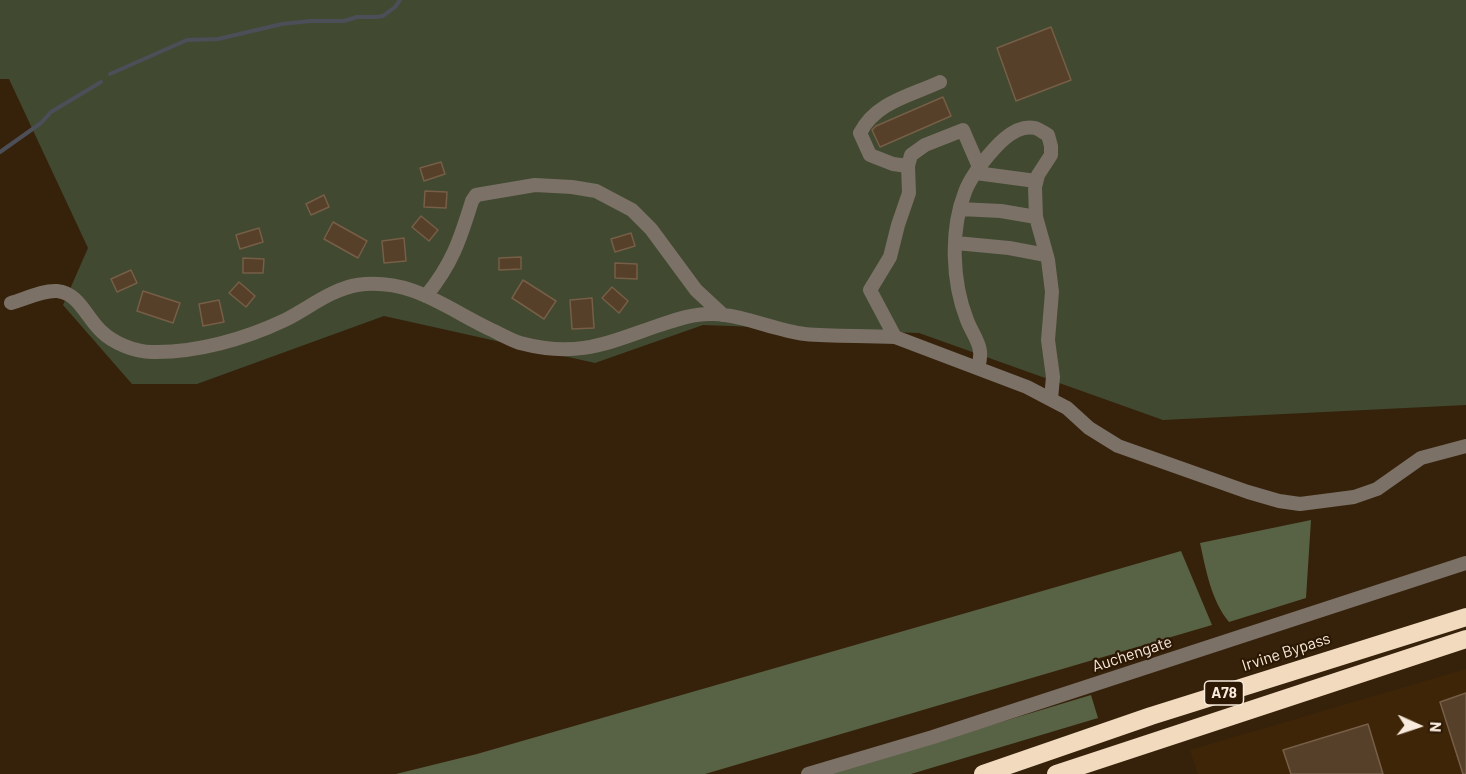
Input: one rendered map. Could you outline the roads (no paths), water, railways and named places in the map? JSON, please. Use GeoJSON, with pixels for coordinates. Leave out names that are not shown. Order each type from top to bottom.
{"type":"FeatureCollection","features":[{"type":"Feature","properties":{"kind":"highway","name":"Irvine Bypass"},"geometry":{"type":"LineString","coordinates":[[983,774],[1151,716],[1466,616]]}},
{"type":"Feature","properties":{"kind":"highway","name":"A78"},"geometry":{"type":"LineString","coordinates":[[1056,774],[1466,639]]}},
{"type":"Feature","properties":{"kind":"street"},"geometry":{"type":"LineString","coordinates":[[908,166],[893,164],[870,155],[860,133],[876,111],[939,82]]}},
{"type":"Feature","properties":{"kind":"street"},"geometry":{"type":"LineString","coordinates":[[978,367],[982,356],[967,318],[955,257],[960,209],[965,191],[977,170],[994,149],[1023,128],[1036,128],[1048,135],[1051,146],[1051,155],[1038,175],[1035,187],[1036,217],[1046,255],[1052,292],[1048,340],[1053,377],[1051,399]]}},
{"type":"Feature","properties":{"kind":"street"},"geometry":{"type":"LineString","coordinates":[[895,337],[870,290],[890,258],[909,193],[908,166],[911,155],[925,144],[963,130],[977,170]]}},
{"type":"Feature","properties":{"kind":"street"},"geometry":{"type":"LineString","coordinates":[[977,170],[1036,181]]}},
{"type":"Feature","properties":{"kind":"street"},"geometry":{"type":"LineString","coordinates":[[426,296],[453,257],[476,195],[536,184],[596,191],[632,210],[651,229],[696,290],[723,315]]}},
{"type":"Feature","properties":{"kind":"street"},"geometry":{"type":"LineString","coordinates":[[960,209],[1001,211],[1036,217]]}},
{"type":"Feature","properties":{"kind":"street"},"geometry":{"type":"LineString","coordinates":[[956,243],[1000,247],[1046,255]]}},
{"type":"Feature","properties":{"kind":"street"},"geometry":{"type":"LineString","coordinates":[[11,303],[53,291],[65,292],[79,302],[102,332],[117,341],[146,352],[167,353],[200,348],[244,336],[283,321],[339,291],[356,285],[408,288],[517,342],[546,348],[577,350],[603,345],[685,316],[711,313],[806,334],[895,337],[1027,387],[1067,408],[1089,428],[1118,446],[1248,492],[1300,504],[1354,497],[1377,489],[1421,458],[1466,446]]}},
{"type":"Feature","properties":{"kind":"street","name":"Auchengate"},"geometry":{"type":"LineString","coordinates":[[808,774],[933,737],[1466,563]]}},
{"type":"Feature","properties":{"kind":"waterway"},"geometry":{"type":"LineString","coordinates":[[110,74],[187,40],[218,39],[282,24],[344,21],[357,17],[383,16],[400,0]]}},
{"type":"Feature","properties":{"kind":"waterway"},"geometry":{"type":"LineString","coordinates":[[0,152],[41,123],[51,112],[101,82]]}}]}
